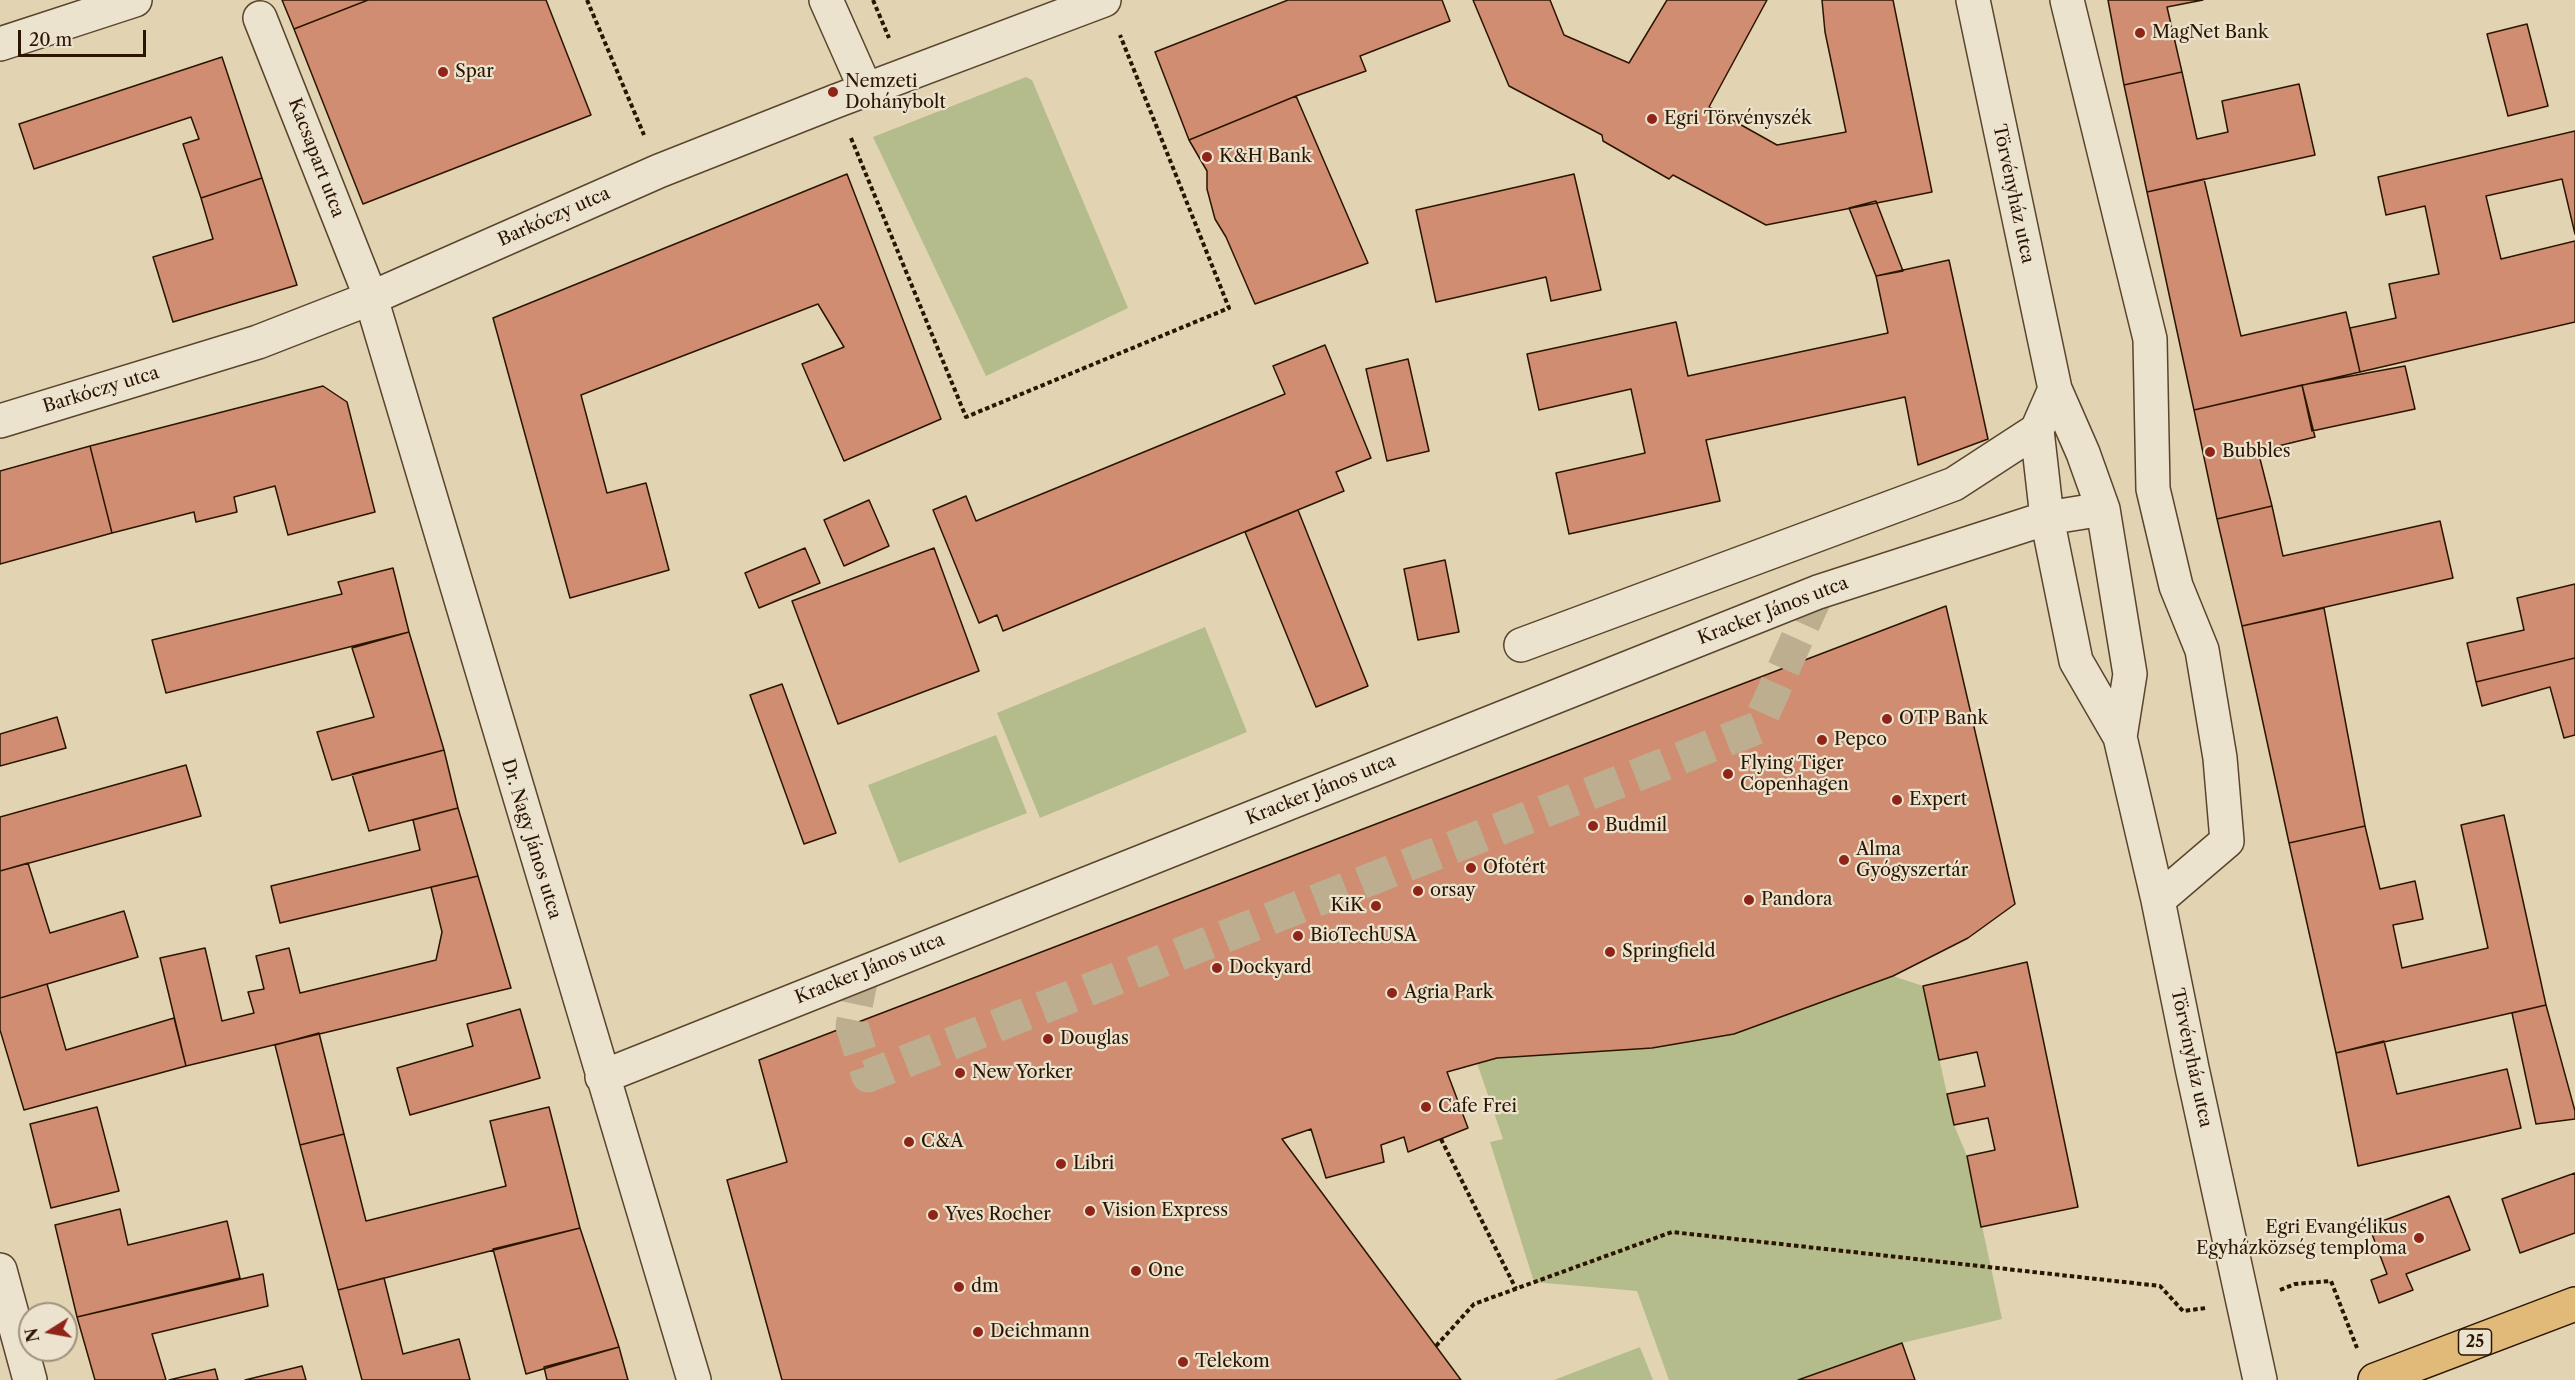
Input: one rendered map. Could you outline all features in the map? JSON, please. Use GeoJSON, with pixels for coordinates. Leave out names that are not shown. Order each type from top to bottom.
{"type":"FeatureCollection","features":[{"type":"Feature","properties":{"kind":"main road","name":"25"},"geometry":{"type":"LineString","coordinates":[[2368,1369],[2575,1304]]}},
{"type":"Feature","properties":{"kind":"street"},"geometry":{"type":"LineString","coordinates":[[0,44],[135,0]]}},
{"type":"Feature","properties":{"kind":"street"},"geometry":{"type":"LineString","coordinates":[[825,0],[866,90]]}},
{"type":"Feature","properties":{"kind":"street","name":"Barkóczy utca"},"geometry":{"type":"LineString","coordinates":[[0,421],[258,342],[371,298],[659,171],[836,101],[1104,0]]}},
{"type":"Feature","properties":{"kind":"street","name":"Törvényház utca"},"geometry":{"type":"LineString","coordinates":[[1973,0],[2055,389],[2083,453],[2103,509],[2130,674],[2120,737]]}},
{"type":"Feature","properties":{"kind":"street"},"geometry":{"type":"LineString","coordinates":[[2067,0],[2150,339],[2153,489],[2176,586],[2202,650],[2220,759],[2227,841],[2158,900]]}},
{"type":"Feature","properties":{"kind":"street","name":"Kacsapart utca"},"geometry":{"type":"LineString","coordinates":[[260,18],[371,298]]}},
{"type":"Feature","properties":{"kind":"street","name":"Dr. Nagy János utca"},"geometry":{"type":"LineString","coordinates":[[371,298],[694,1380]]}},
{"type":"Feature","properties":{"kind":"street"},"geometry":{"type":"LineString","coordinates":[[1521,645],[1954,484],[2037,430],[2055,389]]}},
{"type":"Feature","properties":{"kind":"street","name":"Törvényház utca"},"geometry":{"type":"LineString","coordinates":[[2037,430],[2047,518],[2076,661],[2120,737],[2158,900],[2260,1380]]}},
{"type":"Feature","properties":{"kind":"street","name":"Kracker János utca"},"geometry":{"type":"LineString","coordinates":[[602,1077],[1818,592],[2047,518],[2103,509]]}},
{"type":"Feature","properties":{"kind":"street"},"geometry":{"type":"LineString","coordinates":[[0,1270],[30,1380]]}},
{"type":"Feature","properties":{"kind":"path"},"geometry":{"type":"LineString","coordinates":[[587,0],[659,171]]}},
{"type":"Feature","properties":{"kind":"path"},"geometry":{"type":"LineString","coordinates":[[836,101],[966,417],[1229,308],[1119,33]]}},
{"type":"Feature","properties":{"kind":"path"},"geometry":{"type":"LineString","coordinates":[[1441,1139],[1516,1289]]}},
{"type":"Feature","properties":{"kind":"path"},"geometry":{"type":"LineString","coordinates":[[1436,1346],[1474,1304],[1672,1232],[2160,1286],[2183,1311],[2244,1302],[2295,1284],[2331,1281],[2368,1369]]}},
{"type":"Feature","properties":{"kind":"green space"},"geometry":{"type":"Polygon","coordinates":[[[1026,77],[1032,80],[1128,308],[986,376],[873,137],[1026,77]]]}},
{"type":"Feature","properties":{"kind":"green space"},"geometry":{"type":"Polygon","coordinates":[[[1205,627],[1247,732],[1040,818],[997,713],[1205,627]]]}},
{"type":"Feature","properties":{"kind":"green space"},"geometry":{"type":"Polygon","coordinates":[[[996,735],[1027,813],[899,863],[868,785],[996,735]]]}},
{"type":"Feature","properties":{"kind":"green space"},"geometry":{"type":"Polygon","coordinates":[[[1893,976],[1923,986],[1954,1125],[1967,1156],[2002,1319],[1902,1343],[1798,1380],[1669,1380],[1637,1291],[1534,1282],[1490,1142],[1503,1139],[1477,1063],[1497,1058],[1652,1048],[1734,1034],[1893,976]]]}},
{"type":"Feature","properties":{"kind":"green space"},"geometry":{"type":"Polygon","coordinates":[[[1640,1347],[1653,1380],[1554,1380],[1640,1347]]]}},
{"type":"Feature","properties":{"kind":"building"},"geometry":{"type":"Polygon","coordinates":[[[282,0],[368,0],[294,29],[282,0]]]}},
{"type":"Feature","properties":{"kind":"building","name":"Spar"},"geometry":{"type":"Polygon","coordinates":[[[368,0],[546,0],[591,115],[363,204],[294,29],[368,0]]]}},
{"type":"Feature","properties":{"kind":"building"},"geometry":{"type":"Polygon","coordinates":[[[1288,0],[1442,0],[1450,21],[1360,56],[1366,71],[1296,96],[1189,140],[1155,52],[1288,0]]]}},
{"type":"Feature","properties":{"kind":"building","name":"Egri Törvényszék"},"geometry":{"type":"Polygon","coordinates":[[[1473,0],[1550,0],[1564,35],[1629,63],[1667,0],[1767,0],[1709,107],[1777,145],[1846,132],[1825,32],[1822,0],[1893,0],[1932,192],[1766,225],[1673,175],[1669,179],[1603,141],[1602,135],[1509,86],[1473,0]]]}},
{"type":"Feature","properties":{"kind":"building"},"geometry":{"type":"Polygon","coordinates":[[[2108,0],[2203,0],[2167,7],[2182,72],[2124,85],[2108,0]]]}},
{"type":"Feature","properties":{"kind":"building"},"geometry":{"type":"Polygon","coordinates":[[[2527,24],[2548,106],[2508,116],[2487,34],[2527,24]]]}},
{"type":"Feature","properties":{"kind":"building"},"geometry":{"type":"Polygon","coordinates":[[[222,57],[262,178],[201,198],[183,144],[199,139],[191,117],[34,169],[19,124],[222,57]]]}},
{"type":"Feature","properties":{"kind":"building"},"geometry":{"type":"Polygon","coordinates":[[[2182,72],[2197,139],[2228,132],[2222,101],[2299,84],[2315,155],[2147,192],[2124,85],[2182,72]]]}},
{"type":"Feature","properties":{"kind":"building"},"geometry":{"type":"Polygon","coordinates":[[[1296,96],[1368,263],[1255,304],[1226,237],[1215,219],[1207,189],[1207,171],[1189,140],[1296,96]]]}},
{"type":"Feature","properties":{"kind":"building"},"geometry":{"type":"Polygon","coordinates":[[[2575,131],[2575,234],[2562,179],[2486,196],[2501,259],[2575,241],[2575,322],[2360,372],[2350,328],[2396,318],[2389,284],[2439,274],[2425,206],[2386,215],[2378,177],[2575,131]]]}},
{"type":"Feature","properties":{"kind":"building"},"geometry":{"type":"Polygon","coordinates":[[[847,174],[941,419],[844,461],[802,364],[844,347],[818,304],[581,395],[607,493],[646,483],[669,570],[570,598],[493,318],[847,174]]]}},
{"type":"Feature","properties":{"kind":"building"},"geometry":{"type":"Polygon","coordinates":[[[1574,174],[1601,290],[1551,301],[1546,277],[1436,302],[1416,210],[1574,174]]]}},
{"type":"Feature","properties":{"kind":"building"},"geometry":{"type":"Polygon","coordinates":[[[262,178],[297,285],[173,322],[153,257],[213,239],[201,198],[262,178]]]}},
{"type":"Feature","properties":{"kind":"building"},"geometry":{"type":"Polygon","coordinates":[[[2204,179],[2241,336],[2346,312],[2360,372],[2194,410],[2147,192],[2204,179]]]}},
{"type":"Feature","properties":{"kind":"building"},"geometry":{"type":"Polygon","coordinates":[[[1876,201],[1903,271],[1876,276],[1849,208],[1876,201]]]}},
{"type":"Feature","properties":{"kind":"building"},"geometry":{"type":"Polygon","coordinates":[[[1949,260],[1988,439],[1918,465],[1905,397],[1706,440],[1720,501],[1569,534],[1556,473],[1645,453],[1631,389],[1539,410],[1527,354],[1676,322],[1688,376],[1888,333],[1876,276],[1949,260]]]}},
{"type":"Feature","properties":{"kind":"building"},"geometry":{"type":"Polygon","coordinates":[[[1325,345],[1371,458],[1336,472],[1344,491],[1003,631],[997,615],[979,623],[933,510],[966,496],[976,521],[1285,394],[1273,366],[1325,345]]]}},
{"type":"Feature","properties":{"kind":"building"},"geometry":{"type":"Polygon","coordinates":[[[1408,359],[1429,451],[1387,461],[1366,369],[1408,359]]]}},
{"type":"Feature","properties":{"kind":"building"},"geometry":{"type":"Polygon","coordinates":[[[2405,366],[2415,409],[2312,431],[2302,385],[2405,366]]]}},
{"type":"Feature","properties":{"kind":"building"},"geometry":{"type":"Polygon","coordinates":[[[2302,385],[2315,437],[2258,451],[2272,506],[2217,519],[2194,410],[2302,385]]]}},
{"type":"Feature","properties":{"kind":"building"},"geometry":{"type":"Polygon","coordinates":[[[323,386],[347,402],[375,512],[288,535],[275,486],[234,497],[237,512],[196,522],[194,512],[112,533],[90,446],[323,386]]]}},
{"type":"Feature","properties":{"kind":"building"},"geometry":{"type":"Polygon","coordinates":[[[90,446],[112,533],[0,564],[0,471],[90,446]]]}},
{"type":"Feature","properties":{"kind":"building"},"geometry":{"type":"Polygon","coordinates":[[[869,500],[889,546],[844,566],[824,520],[869,500]]]}},
{"type":"Feature","properties":{"kind":"building"},"geometry":{"type":"Polygon","coordinates":[[[2272,506],[2283,556],[2440,521],[2453,578],[2242,626],[2217,519],[2272,506]]]}},
{"type":"Feature","properties":{"kind":"building"},"geometry":{"type":"Polygon","coordinates":[[[1298,510],[1368,686],[1316,707],[1245,532],[1298,510]]]}},
{"type":"Feature","properties":{"kind":"building"},"geometry":{"type":"Polygon","coordinates":[[[805,548],[820,583],[759,608],[745,573],[805,548]]]}},
{"type":"Feature","properties":{"kind":"building"},"geometry":{"type":"Polygon","coordinates":[[[934,548],[979,671],[838,724],[792,601],[934,548]]]}},
{"type":"Feature","properties":{"kind":"building"},"geometry":{"type":"Polygon","coordinates":[[[1445,560],[1459,632],[1418,640],[1404,569],[1445,560]]]}},
{"type":"Feature","properties":{"kind":"building"},"geometry":{"type":"Polygon","coordinates":[[[393,568],[409,632],[166,693],[152,640],[342,594],[338,582],[393,568]]]}},
{"type":"Feature","properties":{"kind":"building"},"geometry":{"type":"Polygon","coordinates":[[[2575,584],[2575,658],[2476,682],[2467,643],[2524,630],[2517,598],[2575,584]]]}},
{"type":"Feature","properties":{"kind":"building","name":"Agria Park"},"geometry":{"type":"Polygon","coordinates":[[[1946,606],[2015,904],[1968,938],[1893,976],[1734,1034],[1652,1048],[1497,1058],[1447,1072],[1468,1128],[1408,1152],[1404,1137],[1381,1145],[1384,1162],[1326,1178],[1311,1129],[1282,1139],[1461,1380],[782,1380],[727,1180],[787,1162],[759,1060],[1946,606]]]}},
{"type":"Feature","properties":{"kind":"building"},"geometry":{"type":"Polygon","coordinates":[[[2324,608],[2365,826],[2289,843],[2242,626],[2324,608]]]}},
{"type":"Feature","properties":{"kind":"building"},"geometry":{"type":"Polygon","coordinates":[[[409,632],[444,750],[332,780],[317,732],[374,717],[352,648],[409,632]]]}},
{"type":"Feature","properties":{"kind":"building"},"geometry":{"type":"Polygon","coordinates":[[[2575,658],[2575,735],[2564,738],[2550,687],[2482,706],[2476,682],[2575,658]]]}},
{"type":"Feature","properties":{"kind":"building"},"geometry":{"type":"Polygon","coordinates":[[[782,684],[836,833],[804,844],[750,695],[782,684]]]}},
{"type":"Feature","properties":{"kind":"building"},"geometry":{"type":"Polygon","coordinates":[[[57,717],[66,748],[0,766],[0,734],[57,717]]]}},
{"type":"Feature","properties":{"kind":"building"},"geometry":{"type":"Polygon","coordinates":[[[444,750],[458,808],[369,831],[352,774],[444,750]]]}},
{"type":"Feature","properties":{"kind":"building"},"geometry":{"type":"Polygon","coordinates":[[[186,765],[201,816],[0,871],[0,817],[186,765]]]}},
{"type":"Feature","properties":{"kind":"building"},"geometry":{"type":"Polygon","coordinates":[[[458,808],[478,876],[280,923],[271,886],[420,850],[413,820],[458,808]]]}},
{"type":"Feature","properties":{"kind":"building"},"geometry":{"type":"Polygon","coordinates":[[[2504,815],[2546,1005],[2336,1053],[2289,843],[2365,826],[2380,889],[2415,881],[2423,919],[2393,925],[2402,968],[2488,948],[2461,825],[2504,815]]]}},
{"type":"Feature","properties":{"kind":"building"},"geometry":{"type":"Polygon","coordinates":[[[28,863],[50,933],[124,911],[138,957],[0,998],[0,871],[28,863]]]}},
{"type":"Feature","properties":{"kind":"building"},"geometry":{"type":"Polygon","coordinates":[[[478,876],[511,988],[186,1066],[160,958],[205,948],[222,1021],[254,1013],[248,992],[264,989],[256,956],[289,948],[300,993],[436,960],[442,932],[431,887],[478,876]]]}},
{"type":"Feature","properties":{"kind":"building"},"geometry":{"type":"Polygon","coordinates":[[[2027,962],[2078,1207],[1981,1227],[1967,1156],[1995,1150],[1988,1118],[1954,1125],[1947,1094],[1985,1086],[1977,1052],[1939,1060],[1923,986],[2027,962]]]}},
{"type":"Feature","properties":{"kind":"building"},"geometry":{"type":"Polygon","coordinates":[[[47,984],[66,1050],[174,1018],[186,1066],[24,1110],[0,1030],[0,998],[47,984]]]}},
{"type":"Feature","properties":{"kind":"building"},"geometry":{"type":"Polygon","coordinates":[[[2546,1005],[2575,1111],[2575,1119],[2536,1124],[2512,1013],[2546,1005]]]}},
{"type":"Feature","properties":{"kind":"building"},"geometry":{"type":"Polygon","coordinates":[[[520,1009],[540,1078],[410,1115],[397,1068],[473,1046],[467,1024],[520,1009]]]}},
{"type":"Feature","properties":{"kind":"building"},"geometry":{"type":"Polygon","coordinates":[[[319,1033],[344,1134],[300,1145],[275,1045],[319,1033]]]}},
{"type":"Feature","properties":{"kind":"building"},"geometry":{"type":"Polygon","coordinates":[[[2384,1041],[2397,1094],[2507,1069],[2521,1128],[2358,1166],[2336,1053],[2384,1041]]]}},
{"type":"Feature","properties":{"kind":"building"},"geometry":{"type":"Polygon","coordinates":[[[97,1107],[119,1191],[51,1208],[30,1124],[97,1107]]]}},
{"type":"Feature","properties":{"kind":"building"},"geometry":{"type":"Polygon","coordinates":[[[549,1107],[580,1228],[338,1290],[300,1145],[344,1134],[366,1221],[506,1186],[490,1121],[549,1107]]]}},
{"type":"Feature","properties":{"kind":"building"},"geometry":{"type":"Polygon","coordinates":[[[2575,1173],[2575,1233],[2520,1253],[2502,1199],[2575,1173]]]}},
{"type":"Feature","properties":{"kind":"building","name":"Egri Evangélikus Egyházközség temploma"},"geometry":{"type":"Polygon","coordinates":[[[2449,1196],[2470,1250],[2406,1274],[2413,1290],[2379,1303],[2371,1280],[2387,1274],[2369,1226],[2449,1196]]]}},
{"type":"Feature","properties":{"kind":"building"},"geometry":{"type":"Polygon","coordinates":[[[120,1209],[128,1245],[227,1221],[240,1278],[78,1317],[78,1302],[73,1302],[55,1225],[120,1209]]]}},
{"type":"Feature","properties":{"kind":"building"},"geometry":{"type":"Polygon","coordinates":[[[580,1228],[619,1347],[526,1374],[493,1249],[580,1228]]]}},
{"type":"Feature","properties":{"kind":"building"},"geometry":{"type":"Polygon","coordinates":[[[263,1274],[268,1306],[152,1334],[166,1380],[95,1380],[78,1317],[263,1274]]]}},
{"type":"Feature","properties":{"kind":"building"},"geometry":{"type":"Polygon","coordinates":[[[384,1278],[403,1354],[459,1339],[470,1380],[362,1380],[338,1290],[384,1278]]]}},
{"type":"Feature","properties":{"kind":"building"},"geometry":{"type":"Polygon","coordinates":[[[1902,1343],[1915,1380],[1798,1380],[1902,1343]]]}},
{"type":"Feature","properties":{"kind":"building"},"geometry":{"type":"Polygon","coordinates":[[[619,1347],[628,1380],[547,1380],[544,1367],[619,1347]]]}},
{"type":"Feature","properties":{"kind":"building"},"geometry":{"type":"Polygon","coordinates":[[[302,1366],[306,1380],[245,1380],[302,1366]]]}},
{"type":"Feature","properties":{"kind":"building"},"geometry":{"type":"Polygon","coordinates":[[[215,1369],[218,1380],[169,1380],[215,1369]]]}},
{"type":"Feature","properties":{"kind":"tunnel"},"geometry":{"type":"LineString","coordinates":[[863,972],[852,1026],[868,1076],[1757,728],[1818,592]]}},
{"type":"Feature","properties":{"kind":"place","name":"MagNet Bank"},"geometry":{"type":"Point","coordinates":[2140,33]}},
{"type":"Feature","properties":{"kind":"place","name":"Spar"},"geometry":{"type":"Point","coordinates":[443,72]}},
{"type":"Feature","properties":{"kind":"place","name":"Nemzeti Dohánybolt"},"geometry":{"type":"Point","coordinates":[833,92]}},
{"type":"Feature","properties":{"kind":"place","name":"Egri Törvényszék"},"geometry":{"type":"Point","coordinates":[1652,119]}},
{"type":"Feature","properties":{"kind":"place","name":"K&H Bank"},"geometry":{"type":"Point","coordinates":[1207,157]}},
{"type":"Feature","properties":{"kind":"place","name":"Bubbles"},"geometry":{"type":"Point","coordinates":[2210,452]}},
{"type":"Feature","properties":{"kind":"place","name":"OTP Bank"},"geometry":{"type":"Point","coordinates":[1887,719]}},
{"type":"Feature","properties":{"kind":"place","name":"Pepco"},"geometry":{"type":"Point","coordinates":[1822,740]}},
{"type":"Feature","properties":{"kind":"place","name":"Flying Tiger Copenhagen"},"geometry":{"type":"Point","coordinates":[1728,774]}},
{"type":"Feature","properties":{"kind":"place","name":"Expert"},"geometry":{"type":"Point","coordinates":[1897,800]}},
{"type":"Feature","properties":{"kind":"place","name":"Budmil"},"geometry":{"type":"Point","coordinates":[1593,826]}},
{"type":"Feature","properties":{"kind":"place","name":"Alma Gyógyszertár"},"geometry":{"type":"Point","coordinates":[1844,860]}},
{"type":"Feature","properties":{"kind":"place","name":"Ofotért"},"geometry":{"type":"Point","coordinates":[1471,868]}},
{"type":"Feature","properties":{"kind":"place","name":"orsay"},"geometry":{"type":"Point","coordinates":[1418,891]}},
{"type":"Feature","properties":{"kind":"place","name":"Pandora"},"geometry":{"type":"Point","coordinates":[1749,900]}},
{"type":"Feature","properties":{"kind":"place","name":"KiK"},"geometry":{"type":"Point","coordinates":[1376,906]}},
{"type":"Feature","properties":{"kind":"place","name":"BioTechUSA"},"geometry":{"type":"Point","coordinates":[1298,936]}},
{"type":"Feature","properties":{"kind":"place","name":"Springfield"},"geometry":{"type":"Point","coordinates":[1610,952]}},
{"type":"Feature","properties":{"kind":"place","name":"Dockyard"},"geometry":{"type":"Point","coordinates":[1217,968]}},
{"type":"Feature","properties":{"kind":"place","name":"Agria Park"},"geometry":{"type":"Point","coordinates":[1392,993]}},
{"type":"Feature","properties":{"kind":"place","name":"Douglas"},"geometry":{"type":"Point","coordinates":[1048,1039]}},
{"type":"Feature","properties":{"kind":"place","name":"New Yorker"},"geometry":{"type":"Point","coordinates":[960,1073]}},
{"type":"Feature","properties":{"kind":"place","name":"Cafe Frei"},"geometry":{"type":"Point","coordinates":[1426,1107]}},
{"type":"Feature","properties":{"kind":"place","name":"C&A"},"geometry":{"type":"Point","coordinates":[909,1142]}},
{"type":"Feature","properties":{"kind":"place","name":"Libri"},"geometry":{"type":"Point","coordinates":[1061,1164]}},
{"type":"Feature","properties":{"kind":"place","name":"Vision Express"},"geometry":{"type":"Point","coordinates":[1090,1211]}},
{"type":"Feature","properties":{"kind":"place","name":"Yves Rocher"},"geometry":{"type":"Point","coordinates":[933,1215]}},
{"type":"Feature","properties":{"kind":"place","name":"Egri Evangélikus Egyházközség temploma"},"geometry":{"type":"Point","coordinates":[2419,1238]}},
{"type":"Feature","properties":{"kind":"place","name":"One"},"geometry":{"type":"Point","coordinates":[1136,1271]}},
{"type":"Feature","properties":{"kind":"place","name":"dm"},"geometry":{"type":"Point","coordinates":[959,1287]}},
{"type":"Feature","properties":{"kind":"place","name":"Deichmann"},"geometry":{"type":"Point","coordinates":[978,1332]}},
{"type":"Feature","properties":{"kind":"place","name":"Telekom"},"geometry":{"type":"Point","coordinates":[1183,1362]}}]}
